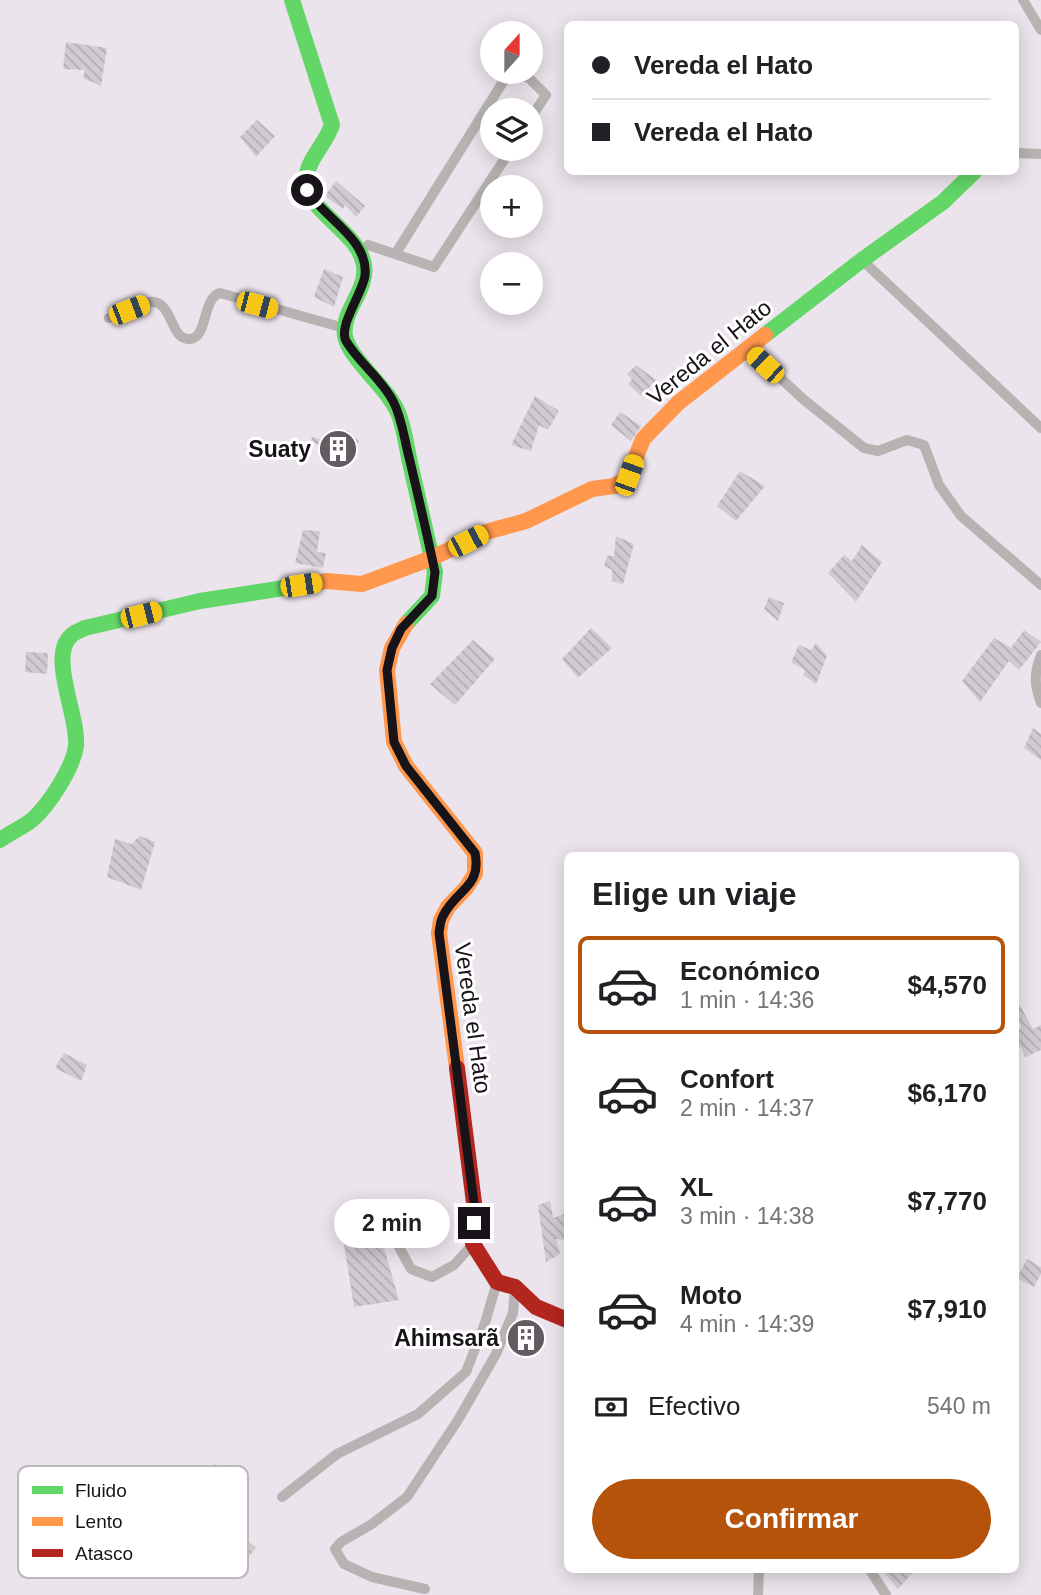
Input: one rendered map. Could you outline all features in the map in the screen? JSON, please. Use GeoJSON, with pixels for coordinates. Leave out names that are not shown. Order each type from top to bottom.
{"type":"FeatureCollection","features":[{"type":"Feature","properties":{"kind":"street"},"geometry":{"type":"LineString","coordinates":[[292,0],[332,125],[328,138],[305,180],[307,190],[312,198],[360,242],[434,267],[503,161]]}},
{"type":"Feature","properties":{"kind":"street"},"geometry":{"type":"LineString","coordinates":[[1023,0],[1041,30]]}},
{"type":"Feature","properties":{"kind":"street"},"geometry":{"type":"LineString","coordinates":[[493,98],[506,77],[528,77],[546,95],[543,100]]}},
{"type":"Feature","properties":{"kind":"street"},"geometry":{"type":"LineString","coordinates":[[396,253],[480,119]]}},
{"type":"Feature","properties":{"kind":"street"},"geometry":{"type":"LineString","coordinates":[[1019,153],[1041,154]]}},
{"type":"Feature","properties":{"kind":"street","name":"Vereda el Hato"},"geometry":{"type":"LineString","coordinates":[[1,842],[33,819],[53,794],[75,752],[72,707],[61,662],[64,646],[70,636],[85,628],[200,601],[326,581],[362,584],[432,558],[486,532],[526,521],[592,489],[622,482],[629,475],[643,439],[678,402],[862,260],[943,202],[971,175]]}},
{"type":"Feature","properties":{"kind":"street"},"geometry":{"type":"LineString","coordinates":[[109,318],[149,302],[158,303],[166,309],[177,333],[188,340],[199,333],[211,299],[220,293],[344,328],[365,276],[360,242]]}},
{"type":"Feature","properties":{"kind":"street"},"geometry":{"type":"LineString","coordinates":[[862,260],[1041,428]]}},
{"type":"Feature","properties":{"kind":"street","name":"Vereda el Hato"},"geometry":{"type":"LineString","coordinates":[[344,328],[345,340],[388,393],[399,415],[432,558],[435,582],[432,596],[401,629],[392,648],[387,670],[394,742],[406,766],[475,853],[478,866],[475,877],[443,915],[439,933],[474,1203],[473,1244]]}},
{"type":"Feature","properties":{"kind":"street"},"geometry":{"type":"LineString","coordinates":[[747,347],[803,399],[864,448],[878,451],[907,440],[924,445],[939,485],[955,510],[970,526],[1041,585]]}},
{"type":"Feature","properties":{"kind":"street"},"geometry":{"type":"LineString","coordinates":[[1041,655],[1034,674],[1041,703]]}},
{"type":"Feature","properties":{"kind":"street"},"geometry":{"type":"LineString","coordinates":[[383,1218],[411,1269],[432,1277],[454,1265],[473,1244],[497,1282],[515,1287],[537,1307],[564,1319]]}},
{"type":"Feature","properties":{"kind":"street"},"geometry":{"type":"LineString","coordinates":[[282,1497],[337,1454],[418,1414],[466,1372],[485,1324],[497,1282]]}},
{"type":"Feature","properties":{"kind":"street"},"geometry":{"type":"LineString","coordinates":[[425,1590],[372,1577],[353,1569],[344,1564],[335,1549],[341,1542],[372,1524],[407,1497],[458,1420],[496,1354],[513,1313],[515,1287]]}},
{"type":"Feature","properties":{"kind":"street"},"geometry":{"type":"LineString","coordinates":[[758,1573],[758,1595]]}},
{"type":"Feature","properties":{"kind":"street"},"geometry":{"type":"LineString","coordinates":[[872,1573],[886,1595]]}},
{"type":"Feature","properties":{"kind":"building"},"geometry":{"type":"Polygon","coordinates":[[[66,42],[107,48],[101,86],[83,78],[85,70],[63,69],[66,42]]]}},
{"type":"Feature","properties":{"kind":"building"},"geometry":{"type":"Polygon","coordinates":[[[257,120],[275,136],[256,157],[240,137],[257,120]]]}},
{"type":"Feature","properties":{"kind":"building"},"geometry":{"type":"Polygon","coordinates":[[[336,181],[365,206],[356,217],[345,205],[343,209],[325,196],[336,181]]]}},
{"type":"Feature","properties":{"kind":"building"},"geometry":{"type":"Polygon","coordinates":[[[324,269],[343,277],[334,307],[314,297],[324,269]]]}},
{"type":"Feature","properties":{"kind":"building"},"geometry":{"type":"Polygon","coordinates":[[[636,365],[656,380],[641,396],[628,384],[632,379],[627,374],[636,365]]]}},
{"type":"Feature","properties":{"kind":"building"},"geometry":{"type":"Polygon","coordinates":[[[535,396],[559,411],[548,430],[539,425],[531,451],[511,445],[535,396]]]}},
{"type":"Feature","properties":{"kind":"building"},"geometry":{"type":"Polygon","coordinates":[[[620,412],[641,426],[631,441],[611,425],[620,412]]]}},
{"type":"Feature","properties":{"kind":"building","name":"Suaty"},"geometry":{"type":"Polygon","coordinates":[[[347,430],[359,441],[348,461],[337,455],[328,463],[320,454],[322,447],[311,441],[312,437],[336,443],[347,430]]]}},
{"type":"Feature","properties":{"kind":"building"},"geometry":{"type":"Polygon","coordinates":[[[740,471],[765,486],[736,521],[717,506],[740,471]]]}},
{"type":"Feature","properties":{"kind":"building"},"geometry":{"type":"Polygon","coordinates":[[[303,530],[320,531],[317,552],[326,553],[323,568],[295,563],[303,530]]]}},
{"type":"Feature","properties":{"kind":"building"},"geometry":{"type":"Polygon","coordinates":[[[616,536],[634,544],[623,584],[612,581],[612,570],[604,566],[607,556],[614,556],[616,536]]]}},
{"type":"Feature","properties":{"kind":"building"},"geometry":{"type":"Polygon","coordinates":[[[862,545],[882,562],[856,602],[828,573],[844,555],[852,561],[862,545]]]}},
{"type":"Feature","properties":{"kind":"building"},"geometry":{"type":"Polygon","coordinates":[[[769,597],[784,603],[778,621],[764,609],[769,597]]]}},
{"type":"Feature","properties":{"kind":"building"},"geometry":{"type":"Polygon","coordinates":[[[591,628],[612,648],[578,678],[562,659],[591,628]]]}},
{"type":"Feature","properties":{"kind":"building"},"geometry":{"type":"Polygon","coordinates":[[[1024,630],[1041,642],[1019,670],[1009,661],[980,702],[962,681],[994,638],[1011,648],[1024,630]]]}},
{"type":"Feature","properties":{"kind":"building"},"geometry":{"type":"Polygon","coordinates":[[[473,640],[495,659],[455,705],[430,684],[473,640]]]}},
{"type":"Feature","properties":{"kind":"building"},"geometry":{"type":"Polygon","coordinates":[[[816,643],[827,656],[816,684],[803,675],[805,670],[791,662],[799,645],[811,650],[816,643]]]}},
{"type":"Feature","properties":{"kind":"building"},"geometry":{"type":"Polygon","coordinates":[[[26,652],[48,653],[47,674],[25,672],[26,652]]]}},
{"type":"Feature","properties":{"kind":"building"},"geometry":{"type":"Polygon","coordinates":[[[1033,728],[1041,734],[1041,760],[1024,748],[1033,728]]]}},
{"type":"Feature","properties":{"kind":"building"},"geometry":{"type":"Polygon","coordinates":[[[140,836],[155,842],[141,890],[107,877],[115,839],[131,844],[140,836]]]}},
{"type":"Feature","properties":{"kind":"building"},"geometry":{"type":"Polygon","coordinates":[[[1019,1004],[1033,1029],[1041,1025],[1041,1050],[1025,1057],[1019,1048],[1019,1004]]]}},
{"type":"Feature","properties":{"kind":"building"},"geometry":{"type":"Polygon","coordinates":[[[64,1053],[87,1065],[81,1081],[55,1068],[64,1053]]]}},
{"type":"Feature","properties":{"kind":"building"},"geometry":{"type":"Polygon","coordinates":[[[550,1201],[553,1218],[564,1214],[564,1240],[556,1239],[560,1254],[546,1262],[538,1205],[550,1201]]]}},
{"type":"Feature","properties":{"kind":"building"},"geometry":{"type":"Polygon","coordinates":[[[377,1224],[399,1300],[354,1307],[342,1231],[377,1224]]]}},
{"type":"Feature","properties":{"kind":"building"},"geometry":{"type":"Polygon","coordinates":[[[1027,1259],[1041,1267],[1041,1274],[1034,1287],[1019,1279],[1027,1259]]]}},
{"type":"Feature","properties":{"kind":"building","name":"Ahimsarã"},"geometry":{"type":"Polygon","coordinates":[[[519,1325],[541,1333],[535,1352],[510,1343],[519,1325]]]}},
{"type":"Feature","properties":{"kind":"building"},"geometry":{"type":"Polygon","coordinates":[[[248,1541],[256,1548],[248,1557],[248,1541]]]}},
{"type":"Feature","properties":{"kind":"building"},"geometry":{"type":"Polygon","coordinates":[[[885,1573],[912,1573],[898,1589],[885,1573]]]}},
{"type":"Feature","properties":{"kind":"traffic: fast"},"geometry":{"type":"LineString","coordinates":[[292,0],[332,125],[307,171],[307,189],[321,210],[352,241],[360,253],[364,274],[347,318],[345,336],[354,354],[387,394],[399,415],[435,572],[432,596],[406,624]]}},
{"type":"Feature","properties":{"kind":"traffic: fast"},"geometry":{"type":"LineString","coordinates":[[765,335],[943,202],[971,175]]}},
{"type":"Feature","properties":{"kind":"traffic: fast"},"geometry":{"type":"LineString","coordinates":[[0,840],[39,813],[53,796],[74,755],[76,734],[62,658],[65,645],[72,635],[85,628],[200,601],[310,584]]}},
{"type":"Feature","properties":{"kind":"traffic: slow"},"geometry":{"type":"LineString","coordinates":[[310,584],[326,581],[362,584],[432,558],[486,532],[526,521],[592,489],[622,482],[629,475],[643,439],[678,403],[765,335]]}},
{"type":"Feature","properties":{"kind":"traffic: slow"},"geometry":{"type":"LineString","coordinates":[[406,624],[392,648],[387,670],[394,742],[406,766],[475,853],[475,874],[448,907],[441,920],[439,933],[457,1068]]}},
{"type":"Feature","properties":{"kind":"traffic: jam"},"geometry":{"type":"LineString","coordinates":[[457,1068],[474,1203],[473,1244],[497,1282],[515,1287],[536,1307],[564,1319]]}},
{"type":"Feature","properties":{"kind":"place","name":"Suaty"},"geometry":{"type":"Point","coordinates":[338,449]}},
{"type":"Feature","properties":{"kind":"place","name":"Ahimsarã"},"geometry":{"type":"Point","coordinates":[526,1338]}},
{"type":"Feature","properties":{"kind":"route"},"geometry":{"type":"LineString","coordinates":[[307,190],[352,239],[361,253],[365,276],[344,328],[345,340],[383,386],[399,415],[435,572],[432,596],[401,629],[392,648],[387,670],[394,742],[406,766],[475,853],[478,866],[475,877],[443,915],[439,933],[474,1203],[474,1223]]}}]}
